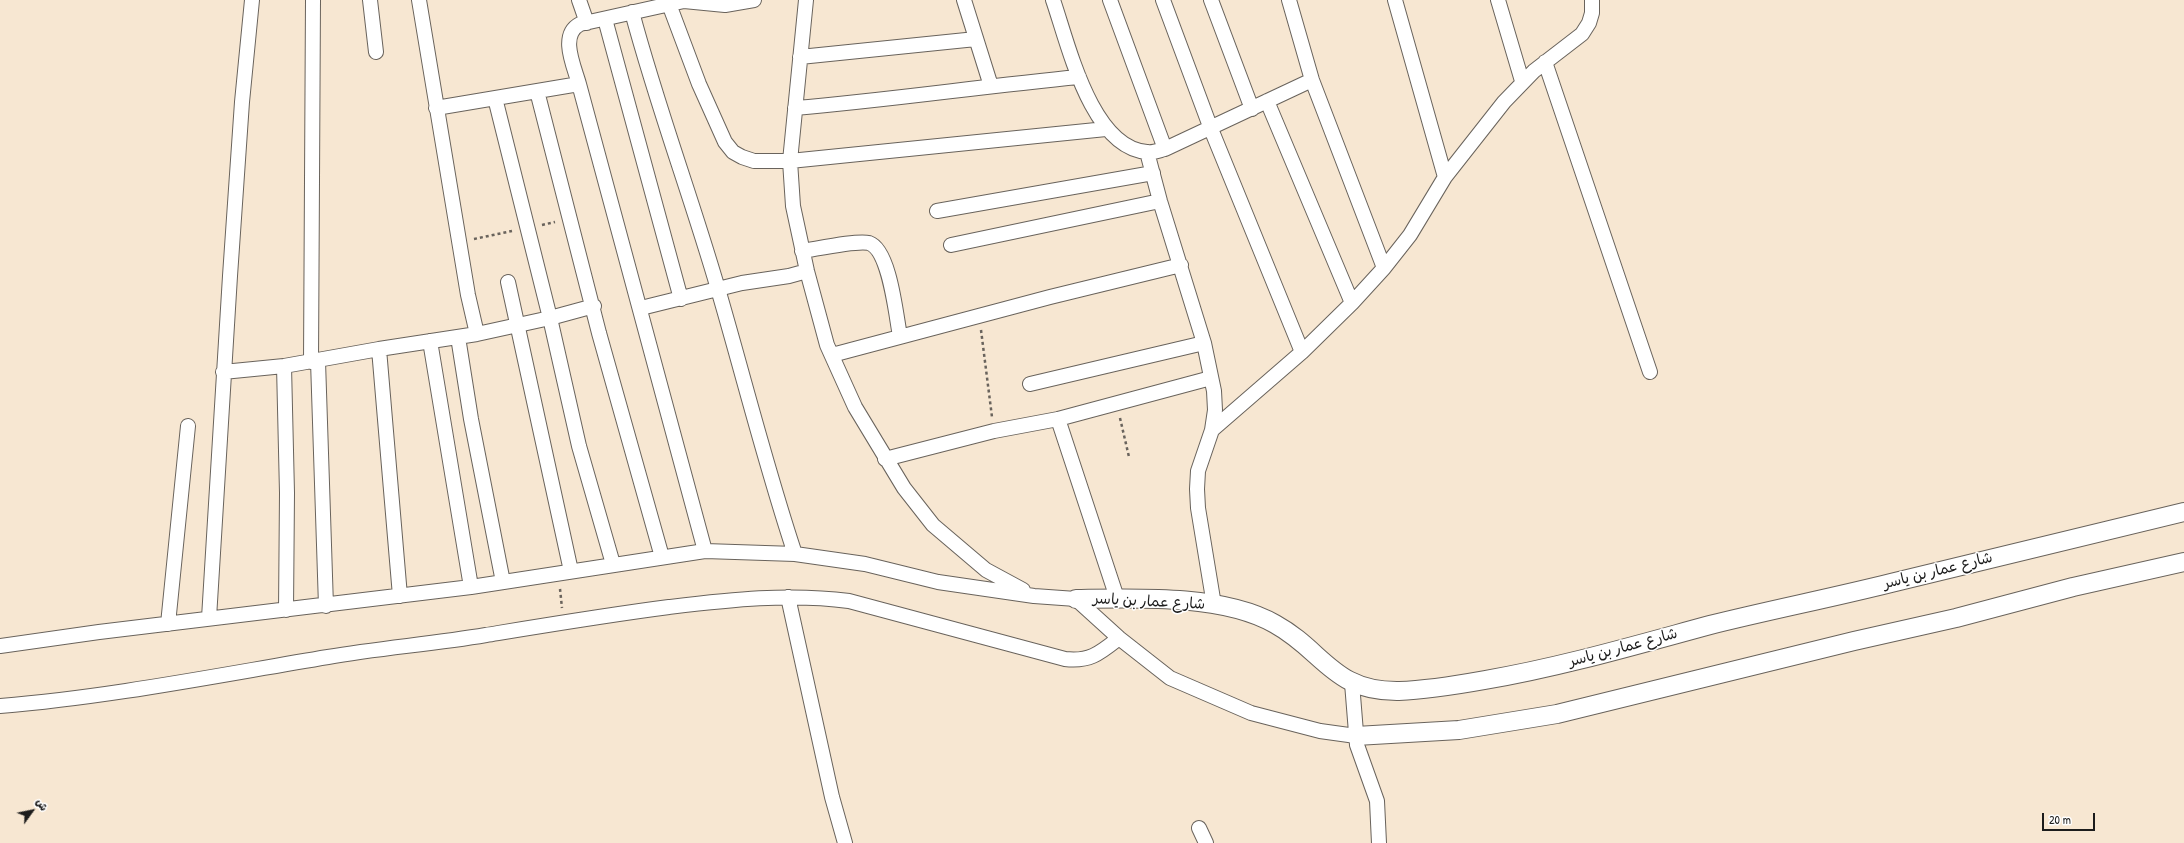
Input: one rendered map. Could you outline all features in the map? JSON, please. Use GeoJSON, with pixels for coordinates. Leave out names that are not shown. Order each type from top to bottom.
{"type":"FeatureCollection","features":[{"type":"Feature","properties":{"kind":"street"},"geometry":{"type":"LineString","coordinates":[[209,618],[223,372],[242,102],[252,0]]}},
{"type":"Feature","properties":{"kind":"street"},"geometry":{"type":"LineString","coordinates":[[313,0],[315,361],[326,606]]}},
{"type":"Feature","properties":{"kind":"street"},"geometry":{"type":"LineString","coordinates":[[370,0],[376,52]]}},
{"type":"Feature","properties":{"kind":"street"},"geometry":{"type":"LineString","coordinates":[[420,0],[436,108],[468,296],[477,334]]}},
{"type":"Feature","properties":{"kind":"street"},"geometry":{"type":"LineString","coordinates":[[580,0],[587,23]]}},
{"type":"Feature","properties":{"kind":"street"},"geometry":{"type":"LineString","coordinates":[[705,551],[641,308],[570,51],[570,36],[574,28],[587,23],[684,1],[725,3],[754,0]]}},
{"type":"Feature","properties":{"kind":"street"},"geometry":{"type":"LineString","coordinates":[[806,0],[790,161],[793,206],[802,251],[832,355],[855,407],[885,459],[904,488],[933,526],[986,570],[1034,596]]}},
{"type":"Feature","properties":{"kind":"street"},"geometry":{"type":"LineString","coordinates":[[964,0],[990,86]]}},
{"type":"Feature","properties":{"kind":"street"},"geometry":{"type":"LineString","coordinates":[[1053,0],[1079,77],[1098,119],[1106,129],[1130,146],[1147,152],[1166,149],[1312,80]]}},
{"type":"Feature","properties":{"kind":"street"},"geometry":{"type":"LineString","coordinates":[[1110,0],[1166,149]]}},
{"type":"Feature","properties":{"kind":"street"},"geometry":{"type":"LineString","coordinates":[[1163,0],[1211,129],[1302,352]]}},
{"type":"Feature","properties":{"kind":"street"},"geometry":{"type":"LineString","coordinates":[[1211,0],[1252,109]]}},
{"type":"Feature","properties":{"kind":"street"},"geometry":{"type":"LineString","coordinates":[[1289,0],[1312,80],[1384,268]]}},
{"type":"Feature","properties":{"kind":"street"},"geometry":{"type":"LineString","coordinates":[[1395,0],[1445,177]]}},
{"type":"Feature","properties":{"kind":"street"},"geometry":{"type":"LineString","coordinates":[[1498,0],[1522,81]]}},
{"type":"Feature","properties":{"kind":"street"},"geometry":{"type":"LineString","coordinates":[[1212,430],[1302,352],[1352,303],[1384,268],[1410,235],[1445,177],[1522,81],[1582,34],[1589,23],[1592,13],[1592,0]]}},
{"type":"Feature","properties":{"kind":"street"},"geometry":{"type":"LineString","coordinates":[[669,4],[699,84],[725,142],[733,152],[742,158],[754,161],[790,161],[1106,129]]}},
{"type":"Feature","properties":{"kind":"street"},"geometry":{"type":"LineString","coordinates":[[632,12],[657,102],[718,289],[767,470],[795,554]]}},
{"type":"Feature","properties":{"kind":"street"},"geometry":{"type":"LineString","coordinates":[[605,19],[681,299]]}},
{"type":"Feature","properties":{"kind":"street"},"geometry":{"type":"LineString","coordinates":[[800,57],[976,39]]}},
{"type":"Feature","properties":{"kind":"street"},"geometry":{"type":"LineString","coordinates":[[1545,62],[1650,372]]}},
{"type":"Feature","properties":{"kind":"street"},"geometry":{"type":"LineString","coordinates":[[795,108],[868,102],[990,86],[1079,77]]}},
{"type":"Feature","properties":{"kind":"street"},"geometry":{"type":"LineString","coordinates":[[436,108],[579,84]]}},
{"type":"Feature","properties":{"kind":"street"},"geometry":{"type":"LineString","coordinates":[[537,91],[662,556]]}},
{"type":"Feature","properties":{"kind":"street"},"geometry":{"type":"LineString","coordinates":[[495,98],[550,318],[579,446],[613,564]]}},
{"type":"Feature","properties":{"kind":"street"},"geometry":{"type":"LineString","coordinates":[[1267,102],[1352,303]]}},
{"type":"Feature","properties":{"kind":"street"},"geometry":{"type":"LineString","coordinates":[[1147,152],[1160,201],[1204,343],[1211,378],[1215,410],[1212,430],[1198,471],[1198,508],[1214,605]]}},
{"type":"Feature","properties":{"kind":"street"},"geometry":{"type":"LineString","coordinates":[[937,211],[1153,173]]}},
{"type":"Feature","properties":{"kind":"street"},"geometry":{"type":"LineString","coordinates":[[951,246],[1160,201]]}},
{"type":"Feature","properties":{"kind":"street"},"geometry":{"type":"LineString","coordinates":[[802,251],[857,243],[868,243],[875,246],[881,254],[886,266],[900,336]]}},
{"type":"Feature","properties":{"kind":"street"},"geometry":{"type":"LineString","coordinates":[[832,355],[979,315],[1181,265]]}},
{"type":"Feature","properties":{"kind":"street"},"geometry":{"type":"LineString","coordinates":[[641,308],[742,283],[789,276],[807,270]]}},
{"type":"Feature","properties":{"kind":"street"},"geometry":{"type":"LineString","coordinates":[[508,282],[571,571]]}},
{"type":"Feature","properties":{"kind":"street"},"geometry":{"type":"LineString","coordinates":[[223,372],[284,366],[379,349],[477,334],[517,326],[594,306]]}},
{"type":"Feature","properties":{"kind":"street"},"geometry":{"type":"LineString","coordinates":[[458,337],[471,419],[503,582]]}},
{"type":"Feature","properties":{"kind":"street"},"geometry":{"type":"LineString","coordinates":[[430,341],[471,587]]}},
{"type":"Feature","properties":{"kind":"street"},"geometry":{"type":"LineString","coordinates":[[1030,384],[1204,343]]}},
{"type":"Feature","properties":{"kind":"street"},"geometry":{"type":"LineString","coordinates":[[379,349],[400,596]]}},
{"type":"Feature","properties":{"kind":"street"},"geometry":{"type":"LineString","coordinates":[[284,366],[287,493],[286,610]]}},
{"type":"Feature","properties":{"kind":"street"},"geometry":{"type":"LineString","coordinates":[[885,459],[994,431],[1058,419],[1116,402],[1211,378]]}},
{"type":"Feature","properties":{"kind":"street"},"geometry":{"type":"LineString","coordinates":[[1058,419],[1117,598]]}},
{"type":"Feature","properties":{"kind":"street"},"geometry":{"type":"LineString","coordinates":[[168,624],[188,426]]}},
{"type":"Feature","properties":{"kind":"street","name":"شارع عمار بن ياسر"},"geometry":{"type":"LineString","coordinates":[[1076,599],[1158,599],[1214,605],[1242,610],[1275,624],[1334,672],[1352,683],[1373,690],[1399,691],[1450,686],[1533,672],[1714,624],[2184,512]]}},
{"type":"Feature","properties":{"kind":"street"},"geometry":{"type":"LineString","coordinates":[[0,646],[209,618],[326,606],[471,587],[662,556],[705,551],[795,554],[865,564],[938,582],[1034,596],[1076,599],[1119,638],[1170,678],[1251,713],[1320,732],[1459,730],[1557,714],[1854,641],[1956,618],[2073,587],[2184,562]]}},
{"type":"Feature","properties":{"kind":"street"},"geometry":{"type":"LineString","coordinates":[[788,597],[832,797],[845,843]]}},
{"type":"Feature","properties":{"kind":"street"},"geometry":{"type":"LineString","coordinates":[[0,706],[54,701],[122,691],[331,656],[474,637],[592,617],[730,600],[814,597],[849,601],[1065,659],[1079,660],[1091,658],[1119,638]]}},
{"type":"Feature","properties":{"kind":"street"},"geometry":{"type":"LineString","coordinates":[[1352,683],[1356,732],[1360,757],[1377,801],[1379,843]]}},
{"type":"Feature","properties":{"kind":"street"},"geometry":{"type":"LineString","coordinates":[[1199,828],[1206,843]]}},
{"type":"Feature","properties":{"kind":"path"},"geometry":{"type":"LineString","coordinates":[[979,315],[994,431]]}},
{"type":"Feature","properties":{"kind":"path"},"geometry":{"type":"LineString","coordinates":[[1116,402],[1129,457]]}},
{"type":"Feature","properties":{"kind":"path"},"geometry":{"type":"LineString","coordinates":[[559,587],[562,615]]}}]}
